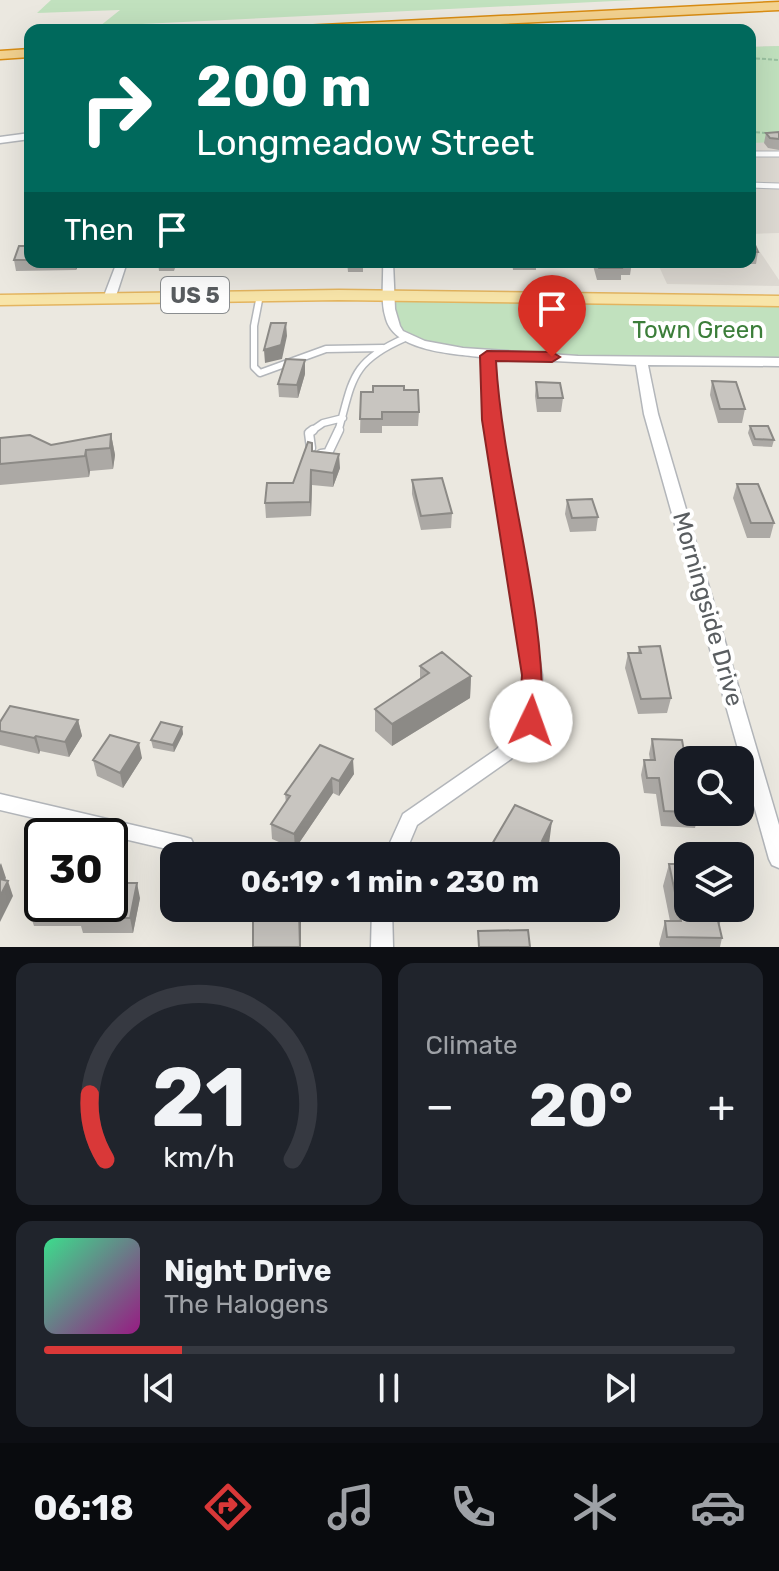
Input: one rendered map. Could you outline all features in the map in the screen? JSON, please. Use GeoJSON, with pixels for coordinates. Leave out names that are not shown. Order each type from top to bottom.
{"type":"FeatureCollection","features":[{"type":"Feature","properties":{"kind":"highway"},"geometry":{"type":"LineString","coordinates":[[422,24],[779,6]]}},
{"type":"Feature","properties":{"kind":"highway"},"geometry":{"type":"LineString","coordinates":[[604,24],[779,15]]}},
{"type":"Feature","properties":{"kind":"highway"},"geometry":{"type":"LineString","coordinates":[[0,45],[24,43]]}},
{"type":"Feature","properties":{"kind":"highway"},"geometry":{"type":"LineString","coordinates":[[0,55],[24,53]]}},
{"type":"Feature","properties":{"kind":"main road","name":"US 5"},"geometry":{"type":"LineString","coordinates":[[0,300],[110,296],[391,295],[779,301]]}},
{"type":"Feature","properties":{"kind":"street"},"geometry":{"type":"LineString","coordinates":[[0,140],[24,137]]}},
{"type":"Feature","properties":{"kind":"street"},"geometry":{"type":"LineString","coordinates":[[110,296],[120,268]]}},
{"type":"Feature","properties":{"kind":"street"},"geometry":{"type":"LineString","coordinates":[[389,268],[392,324],[405,338],[435,350],[487,356],[779,362]]}},
{"type":"Feature","properties":{"kind":"street"},"geometry":{"type":"LineString","coordinates":[[400,842],[410,820],[504,754],[526,729],[533,710],[533,675],[491,420],[487,356]]}},
{"type":"Feature","properties":{"kind":"street","name":"Morningside Drive"},"geometry":{"type":"LineString","coordinates":[[641,359],[651,414],[779,859]]}},
{"type":"Feature","properties":{"kind":"street"},"geometry":{"type":"LineString","coordinates":[[0,802],[171,842]]}},
{"type":"Feature","properties":{"kind":"street"},"geometry":{"type":"LineString","coordinates":[[382,922],[382,947]]}},
{"type":"Feature","properties":{"kind":"lane"},"geometry":{"type":"LineString","coordinates":[[756,154],[779,154]]}},
{"type":"Feature","properties":{"kind":"lane"},"geometry":{"type":"LineString","coordinates":[[756,185],[779,186]]}},
{"type":"Feature","properties":{"kind":"lane"},"geometry":{"type":"LineString","coordinates":[[260,295],[254,326],[254,367],[260,373],[326,349],[383,348]]}},
{"type":"Feature","properties":{"kind":"lane"},"geometry":{"type":"LineString","coordinates":[[343,418],[323,423],[309,433],[312,450],[328,453],[341,434],[352,376],[362,361],[405,338]]}},
{"type":"Feature","properties":{"kind":"path"},"geometry":{"type":"LineString","coordinates":[[756,58],[779,60]]}},
{"type":"Feature","properties":{"kind":"path"},"geometry":{"type":"LineString","coordinates":[[756,132],[769,133]]}},
{"type":"Feature","properties":{"kind":"shaded area"},"geometry":{"type":"Polygon","coordinates":[[[779,46],[779,233],[756,234],[756,47],[779,46]]]}},
{"type":"Feature","properties":{"kind":"shaded area"},"geometry":{"type":"Polygon","coordinates":[[[756,246],[779,280],[779,286],[667,284],[660,268],[756,268],[756,246]]]}},
{"type":"Feature","properties":{"kind":"green space"},"geometry":{"type":"Polygon","coordinates":[[[51,0],[635,0],[141,24],[102,24],[120,10],[37,13],[51,0]]]}},
{"type":"Feature","properties":{"kind":"green space"},"geometry":{"type":"Polygon","coordinates":[[[779,46],[779,142],[756,143],[756,47],[779,46]]]}},
{"type":"Feature","properties":{"kind":"green space","name":"Town Green"},"geometry":{"type":"Polygon","coordinates":[[[390,300],[779,301],[779,362],[488,356],[435,350],[399,334],[390,300]]]}},
{"type":"Feature","properties":{"kind":"building"},"geometry":{"type":"Polygon","coordinates":[[[779,132],[779,139],[770,138],[766,133],[779,132]]]}},
{"type":"Feature","properties":{"kind":"building"},"geometry":{"type":"Polygon","coordinates":[[[19,246],[24,246],[24,260],[14,260],[19,246]]]}},
{"type":"Feature","properties":{"kind":"building"},"geometry":{"type":"Polygon","coordinates":[[[271,323],[286,323],[281,345],[264,350],[271,323]]]}},
{"type":"Feature","properties":{"kind":"building"},"geometry":{"type":"Polygon","coordinates":[[[286,359],[305,360],[297,385],[278,384],[286,359]]]}},
{"type":"Feature","properties":{"kind":"building"},"geometry":{"type":"Polygon","coordinates":[[[712,381],[736,382],[745,409],[720,409],[712,381]]]}},
{"type":"Feature","properties":{"kind":"building"},"geometry":{"type":"Polygon","coordinates":[[[536,382],[560,383],[563,398],[538,398],[536,382]]]}},
{"type":"Feature","properties":{"kind":"building"},"geometry":{"type":"Polygon","coordinates":[[[373,386],[404,386],[404,390],[418,390],[419,412],[382,412],[382,419],[360,419],[361,392],[373,392],[373,386]]]}},
{"type":"Feature","properties":{"kind":"building"},"geometry":{"type":"Polygon","coordinates":[[[750,426],[768,426],[774,440],[755,439],[750,426]]]}},
{"type":"Feature","properties":{"kind":"building"},"geometry":{"type":"Polygon","coordinates":[[[111,434],[110,448],[86,450],[85,456],[0,464],[0,438],[30,435],[51,445],[111,434]]]}},
{"type":"Feature","properties":{"kind":"building"},"geometry":{"type":"Polygon","coordinates":[[[308,442],[312,443],[312,451],[339,454],[333,473],[311,470],[310,502],[265,503],[267,483],[293,483],[308,442]]]}},
{"type":"Feature","properties":{"kind":"building"},"geometry":{"type":"Polygon","coordinates":[[[442,478],[452,513],[421,516],[412,480],[442,478]]]}},
{"type":"Feature","properties":{"kind":"building"},"geometry":{"type":"Polygon","coordinates":[[[737,484],[758,484],[774,523],[751,523],[737,484]]]}},
{"type":"Feature","properties":{"kind":"building"},"geometry":{"type":"Polygon","coordinates":[[[592,499],[598,517],[572,518],[567,500],[592,499]]]}},
{"type":"Feature","properties":{"kind":"building"},"geometry":{"type":"Polygon","coordinates":[[[660,646],[671,698],[641,699],[628,653],[641,653],[639,647],[660,646]]]}},
{"type":"Feature","properties":{"kind":"building"},"geometry":{"type":"Polygon","coordinates":[[[442,652],[471,676],[392,724],[375,709],[429,673],[420,666],[442,652]]]}},
{"type":"Feature","properties":{"kind":"building"},"geometry":{"type":"Polygon","coordinates":[[[10,706],[78,720],[65,742],[0,731],[0,722],[10,706]]]}},
{"type":"Feature","properties":{"kind":"building"},"geometry":{"type":"Polygon","coordinates":[[[161,722],[182,727],[173,745],[151,740],[161,722]]]}},
{"type":"Feature","properties":{"kind":"building"},"geometry":{"type":"Polygon","coordinates":[[[110,735],[139,743],[120,773],[93,760],[110,735]]]}},
{"type":"Feature","properties":{"kind":"building"},"geometry":{"type":"Polygon","coordinates":[[[652,739],[682,740],[683,746],[674,746],[674,811],[664,811],[659,778],[647,778],[644,760],[655,760],[652,739]]]}},
{"type":"Feature","properties":{"kind":"building"},"geometry":{"type":"Polygon","coordinates":[[[320,745],[353,759],[339,781],[332,778],[294,834],[271,824],[290,796],[285,794],[320,745]]]}},
{"type":"Feature","properties":{"kind":"building"},"geometry":{"type":"Polygon","coordinates":[[[515,805],[552,821],[542,841],[544,842],[493,842],[515,805]]]}},
{"type":"Feature","properties":{"kind":"building"},"geometry":{"type":"Polygon","coordinates":[[[669,864],[674,864],[674,888],[669,864]]]}},
{"type":"Feature","properties":{"kind":"building"},"geometry":{"type":"Polygon","coordinates":[[[0,879],[8,881],[0,896],[0,879]]]}},
{"type":"Feature","properties":{"kind":"building"},"geometry":{"type":"Polygon","coordinates":[[[128,883],[137,883],[130,918],[128,883]]]}},
{"type":"Feature","properties":{"kind":"building"},"geometry":{"type":"Polygon","coordinates":[[[665,921],[718,922],[722,938],[667,937],[665,921]]]}},
{"type":"Feature","properties":{"kind":"building"},"geometry":{"type":"Polygon","coordinates":[[[253,922],[299,922],[300,947],[253,947],[253,922]]]}},
{"type":"Feature","properties":{"kind":"building"},"geometry":{"type":"Polygon","coordinates":[[[528,930],[530,947],[479,947],[478,931],[528,930]]]}},
{"type":"Feature","properties":{"kind":"route"},"geometry":{"type":"LineString","coordinates":[[531,721],[533,675],[491,420],[487,356],[552,357]]}}]}
